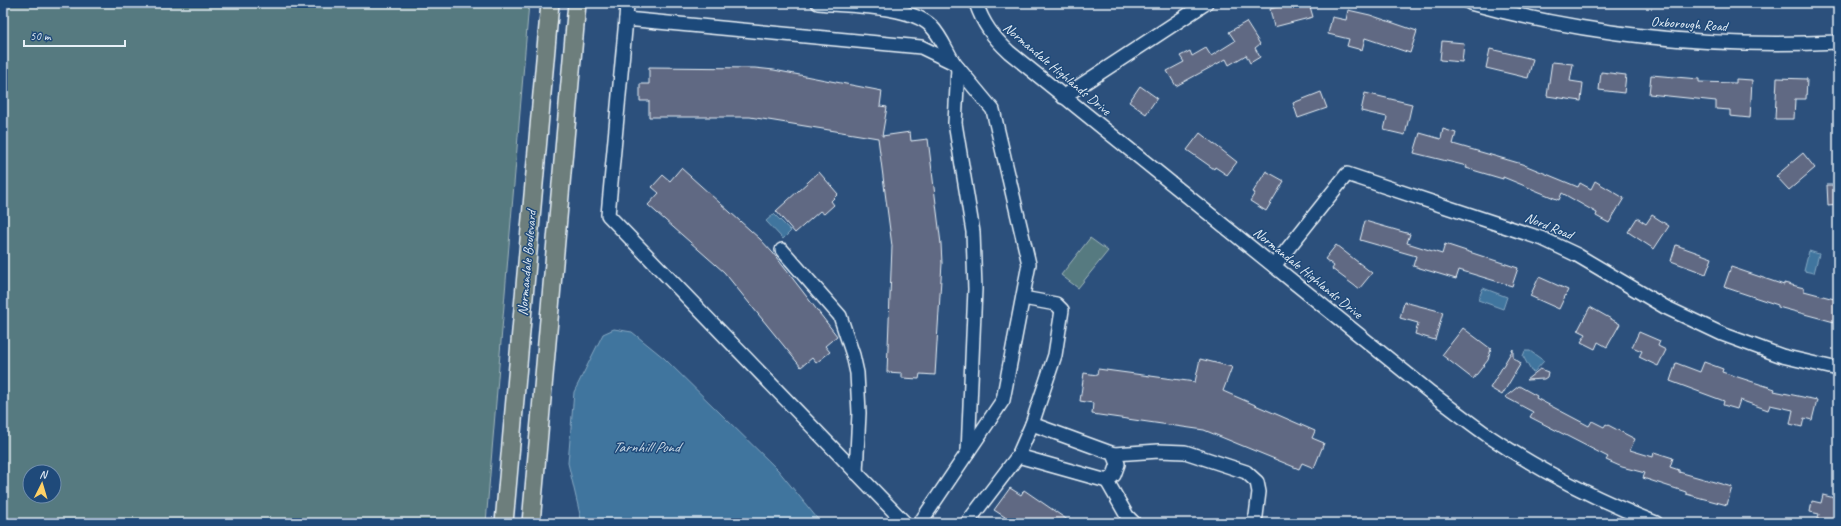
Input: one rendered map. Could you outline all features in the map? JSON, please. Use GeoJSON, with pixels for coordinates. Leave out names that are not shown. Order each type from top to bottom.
{"type":"FeatureCollection","features":[{"type":"Feature","properties":{"kind":"main road","name":"Normandale Boulevard"},"geometry":{"type":"LineString","coordinates":[[504,523],[550,3]]}},
{"type":"Feature","properties":{"kind":"main road","name":"Normandale Boulevard"},"geometry":{"type":"LineString","coordinates":[[531,523],[576,3]]}},
{"type":"Feature","properties":{"kind":"street"},"geometry":{"type":"LineString","coordinates":[[627,3],[608,214],[905,523]]}},
{"type":"Feature","properties":{"kind":"street"},"geometry":{"type":"LineString","coordinates":[[818,3],[903,11],[921,18],[932,27],[956,66],[993,110],[1029,264],[1003,400],[920,523]]}},
{"type":"Feature","properties":{"kind":"street","name":"Normandale Highlands Drive"},"geometry":{"type":"LineString","coordinates":[[976,3],[981,19],[993,37],[1063,97],[1431,393],[1490,437],[1553,475],[1618,508],[1656,523]]}},
{"type":"Feature","properties":{"kind":"street"},"geometry":{"type":"LineString","coordinates":[[1063,97],[1206,3]]}},
{"type":"Feature","properties":{"kind":"street","name":"Oxborough Road"},"geometry":{"type":"LineString","coordinates":[[1470,3],[1576,28],[1653,38],[1728,43],[1806,44],[1838,42]]}},
{"type":"Feature","properties":{"kind":"street"},"geometry":{"type":"LineString","coordinates":[[626,19],[921,47],[956,66]]}},
{"type":"Feature","properties":{"kind":"street"},"geometry":{"type":"LineString","coordinates":[[956,66],[955,123],[973,232],[975,289],[968,452]]}},
{"type":"Feature","properties":{"kind":"street","name":"Nord Road"},"geometry":{"type":"LineString","coordinates":[[1274,266],[1347,174],[1543,239],[1577,255],[1665,307],[1722,334],[1782,356],[1838,369]]}},
{"type":"Feature","properties":{"kind":"street"},"geometry":{"type":"LineString","coordinates":[[782,250],[840,316],[857,373],[859,413],[856,472]]}},
{"type":"Feature","properties":{"kind":"street"},"geometry":{"type":"LineString","coordinates":[[967,523],[1018,456],[1032,424],[1055,355],[1062,310],[1056,304],[1023,298]]}},
{"type":"Feature","properties":{"kind":"street"},"geometry":{"type":"LineString","coordinates":[[1032,424],[1114,454],[1159,451],[1185,452],[1246,472],[1257,482],[1259,492],[1256,516],[1253,523]]}},
{"type":"Feature","properties":{"kind":"street"},"geometry":{"type":"LineString","coordinates":[[1107,481],[1114,475],[1118,464],[1114,454]]}},
{"type":"Feature","properties":{"kind":"street"},"geometry":{"type":"LineString","coordinates":[[1018,456],[1107,481],[1127,516],[1134,523]]}},
{"type":"Feature","properties":{"kind":"green space"},"geometry":{"type":"Polygon","coordinates":[[[3,3],[529,3],[486,523],[3,523],[3,3]]]}},
{"type":"Feature","properties":{"kind":"green space"},"geometry":{"type":"Polygon","coordinates":[[[1090,238],[1108,251],[1078,288],[1061,275],[1090,238]]]}},
{"type":"Feature","properties":{"kind":"water"},"geometry":{"type":"Polygon","coordinates":[[[774,214],[791,231],[783,239],[766,221],[774,214]]]}},
{"type":"Feature","properties":{"kind":"water"},"geometry":{"type":"Polygon","coordinates":[[[1809,251],[1819,254],[1814,273],[1804,271],[1809,251]]]}},
{"type":"Feature","properties":{"kind":"water"},"geometry":{"type":"Polygon","coordinates":[[[1483,288],[1507,297],[1503,309],[1478,300],[1483,288]]]}},
{"type":"Feature","properties":{"kind":"water","name":"Tarnhill Pond"},"geometry":{"type":"Polygon","coordinates":[[[614,329],[632,332],[664,358],[778,470],[821,523],[582,523],[568,463],[574,392],[603,334],[614,329]]]}},
{"type":"Feature","properties":{"kind":"water"},"geometry":{"type":"Polygon","coordinates":[[[1525,351],[1530,351],[1544,361],[1534,372],[1531,371],[1523,356],[1525,351]]]}},
{"type":"Feature","properties":{"kind":"building"},"geometry":{"type":"Polygon","coordinates":[[[1292,3],[1309,3],[1313,17],[1274,27],[1270,9],[1292,3]]]}},
{"type":"Feature","properties":{"kind":"building"},"geometry":{"type":"Polygon","coordinates":[[[1348,10],[1370,15],[1417,31],[1410,53],[1365,38],[1362,50],[1347,46],[1349,39],[1328,34],[1332,17],[1346,20],[1348,10]]]}},
{"type":"Feature","properties":{"kind":"building"},"geometry":{"type":"Polygon","coordinates":[[[1246,22],[1260,44],[1255,48],[1260,57],[1250,63],[1246,55],[1229,65],[1226,59],[1176,86],[1167,71],[1184,62],[1180,56],[1190,51],[1192,56],[1206,48],[1211,56],[1235,41],[1229,32],[1246,22]]]}},
{"type":"Feature","properties":{"kind":"building"},"geometry":{"type":"Polygon","coordinates":[[[1442,41],[1464,43],[1462,62],[1440,60],[1442,41]]]}},
{"type":"Feature","properties":{"kind":"building"},"geometry":{"type":"Polygon","coordinates":[[[1490,49],[1533,59],[1528,78],[1486,68],[1490,49]]]}},
{"type":"Feature","properties":{"kind":"building"},"geometry":{"type":"Polygon","coordinates":[[[1552,62],[1573,64],[1570,81],[1583,83],[1581,101],[1547,96],[1552,62]]]}},
{"type":"Feature","properties":{"kind":"building"},"geometry":{"type":"Polygon","coordinates":[[[649,67],[755,68],[774,70],[882,91],[880,106],[887,107],[882,136],[910,132],[911,141],[928,139],[942,263],[935,375],[920,374],[919,379],[902,378],[902,373],[887,372],[892,246],[878,138],[750,117],[649,117],[649,101],[640,101],[640,84],[649,84],[649,67]]]}},
{"type":"Feature","properties":{"kind":"building"},"geometry":{"type":"Polygon","coordinates":[[[1601,72],[1626,75],[1624,93],[1599,90],[1601,72]]]}},
{"type":"Feature","properties":{"kind":"building"},"geometry":{"type":"Polygon","coordinates":[[[1651,75],[1699,79],[1699,82],[1736,83],[1736,79],[1752,80],[1750,118],[1730,116],[1730,110],[1716,109],[1716,101],[1649,94],[1651,75]]]}},
{"type":"Feature","properties":{"kind":"building"},"geometry":{"type":"Polygon","coordinates":[[[1777,78],[1807,79],[1806,99],[1795,99],[1794,119],[1775,119],[1777,78]]]}},
{"type":"Feature","properties":{"kind":"building"},"geometry":{"type":"Polygon","coordinates":[[[1140,86],[1157,98],[1146,114],[1129,102],[1140,86]]]}},
{"type":"Feature","properties":{"kind":"building"},"geometry":{"type":"Polygon","coordinates":[[[1321,92],[1327,108],[1298,118],[1293,103],[1321,92]]]}},
{"type":"Feature","properties":{"kind":"building"},"geometry":{"type":"Polygon","coordinates":[[[1365,93],[1412,104],[1405,135],[1384,130],[1387,117],[1361,111],[1365,93]]]}},
{"type":"Feature","properties":{"kind":"building"},"geometry":{"type":"Polygon","coordinates":[[[1443,129],[1456,133],[1453,144],[1522,164],[1578,187],[1580,183],[1591,189],[1595,181],[1624,198],[1609,223],[1596,216],[1597,213],[1562,193],[1559,200],[1503,177],[1503,179],[1466,168],[1467,166],[1414,153],[1420,133],[1441,139],[1443,129]]]}},
{"type":"Feature","properties":{"kind":"building"},"geometry":{"type":"Polygon","coordinates":[[[1200,133],[1237,162],[1227,175],[1215,167],[1214,169],[1187,150],[1200,133]]]}},
{"type":"Feature","properties":{"kind":"building"},"geometry":{"type":"Polygon","coordinates":[[[1803,153],[1815,168],[1789,190],[1776,176],[1803,153]]]}},
{"type":"Feature","properties":{"kind":"building"},"geometry":{"type":"Polygon","coordinates":[[[681,168],[760,239],[773,253],[837,336],[825,346],[830,352],[816,363],[812,358],[801,367],[724,272],[648,205],[659,193],[652,187],[663,175],[670,181],[681,168]]]}},
{"type":"Feature","properties":{"kind":"building"},"geometry":{"type":"Polygon","coordinates":[[[1266,171],[1284,181],[1266,211],[1250,201],[1255,193],[1253,192],[1266,171]]]}},
{"type":"Feature","properties":{"kind":"building"},"geometry":{"type":"Polygon","coordinates":[[[819,172],[838,194],[831,201],[834,205],[824,214],[820,211],[795,233],[776,211],[819,172]]]}},
{"type":"Feature","properties":{"kind":"building"},"geometry":{"type":"Polygon","coordinates":[[[1827,185],[1838,185],[1838,204],[1828,205],[1827,185]]]}},
{"type":"Feature","properties":{"kind":"building"},"geometry":{"type":"Polygon","coordinates":[[[1652,215],[1669,226],[1654,249],[1628,232],[1637,218],[1646,224],[1652,215]]]}},
{"type":"Feature","properties":{"kind":"building"},"geometry":{"type":"Polygon","coordinates":[[[1365,221],[1410,234],[1407,243],[1442,254],[1445,244],[1518,268],[1512,286],[1459,270],[1456,279],[1413,266],[1416,256],[1360,240],[1365,221]]]}},
{"type":"Feature","properties":{"kind":"building"},"geometry":{"type":"Polygon","coordinates":[[[1336,245],[1372,273],[1359,289],[1332,269],[1334,266],[1325,259],[1336,245]]]}},
{"type":"Feature","properties":{"kind":"building"},"geometry":{"type":"Polygon","coordinates":[[[1676,245],[1712,258],[1706,274],[1671,261],[1676,245]]]}},
{"type":"Feature","properties":{"kind":"building"},"geometry":{"type":"Polygon","coordinates":[[[1731,267],[1784,285],[1784,283],[1804,288],[1804,291],[1838,300],[1838,323],[1778,307],[1778,305],[1724,287],[1731,267]]]}},
{"type":"Feature","properties":{"kind":"building"},"geometry":{"type":"Polygon","coordinates":[[[1539,277],[1568,290],[1559,309],[1530,296],[1539,277]]]}},
{"type":"Feature","properties":{"kind":"building"},"geometry":{"type":"Polygon","coordinates":[[[1404,302],[1443,312],[1435,340],[1415,334],[1418,323],[1400,318],[1404,302]]]}},
{"type":"Feature","properties":{"kind":"building"},"geometry":{"type":"Polygon","coordinates":[[[1590,307],[1620,324],[1607,347],[1598,342],[1595,349],[1581,342],[1586,334],[1578,330],[1590,307]]]}},
{"type":"Feature","properties":{"kind":"building"},"geometry":{"type":"Polygon","coordinates":[[[1463,328],[1491,349],[1488,360],[1473,379],[1442,355],[1463,328]]]}},
{"type":"Feature","properties":{"kind":"building"},"geometry":{"type":"Polygon","coordinates":[[[1639,332],[1660,341],[1658,346],[1666,350],[1658,366],[1639,357],[1642,351],[1632,347],[1639,332]]]}},
{"type":"Feature","properties":{"kind":"building"},"geometry":{"type":"Polygon","coordinates":[[[1513,349],[1513,358],[1521,363],[1502,395],[1490,388],[1513,349]]]}},
{"type":"Feature","properties":{"kind":"building"},"geometry":{"type":"Polygon","coordinates":[[[1200,359],[1232,367],[1223,391],[1315,431],[1312,438],[1324,443],[1314,468],[1302,463],[1299,469],[1204,430],[1092,414],[1093,403],[1080,401],[1084,373],[1097,375],[1098,369],[1195,382],[1200,359]]]}},
{"type":"Feature","properties":{"kind":"building"},"geometry":{"type":"Polygon","coordinates":[[[1704,362],[1723,369],[1722,372],[1775,389],[1774,391],[1817,400],[1812,420],[1804,418],[1802,427],[1790,424],[1793,410],[1770,405],[1768,410],[1740,400],[1737,409],[1723,405],[1724,401],[1670,381],[1676,363],[1700,372],[1704,362]]]}},
{"type":"Feature","properties":{"kind":"building"},"geometry":{"type":"Polygon","coordinates":[[[1540,369],[1548,372],[1547,377],[1544,379],[1526,380],[1540,369]]]}},
{"type":"Feature","properties":{"kind":"building"},"geometry":{"type":"Polygon","coordinates":[[[1519,386],[1537,396],[1536,398],[1589,426],[1592,421],[1604,427],[1606,424],[1635,439],[1630,450],[1653,457],[1654,452],[1673,458],[1670,467],[1679,470],[1679,472],[1732,487],[1727,505],[1686,494],[1686,492],[1643,478],[1645,473],[1622,467],[1606,460],[1608,457],[1530,417],[1533,412],[1505,397],[1519,386]]]}},
{"type":"Feature","properties":{"kind":"building"},"geometry":{"type":"Polygon","coordinates":[[[1010,488],[1021,495],[1024,490],[1072,523],[1001,523],[1005,517],[994,510],[1010,488]]]}},
{"type":"Feature","properties":{"kind":"building"},"geometry":{"type":"Polygon","coordinates":[[[1823,495],[1838,499],[1835,523],[1817,523],[1819,514],[1810,512],[1812,501],[1821,503],[1823,495]]]}}]}
